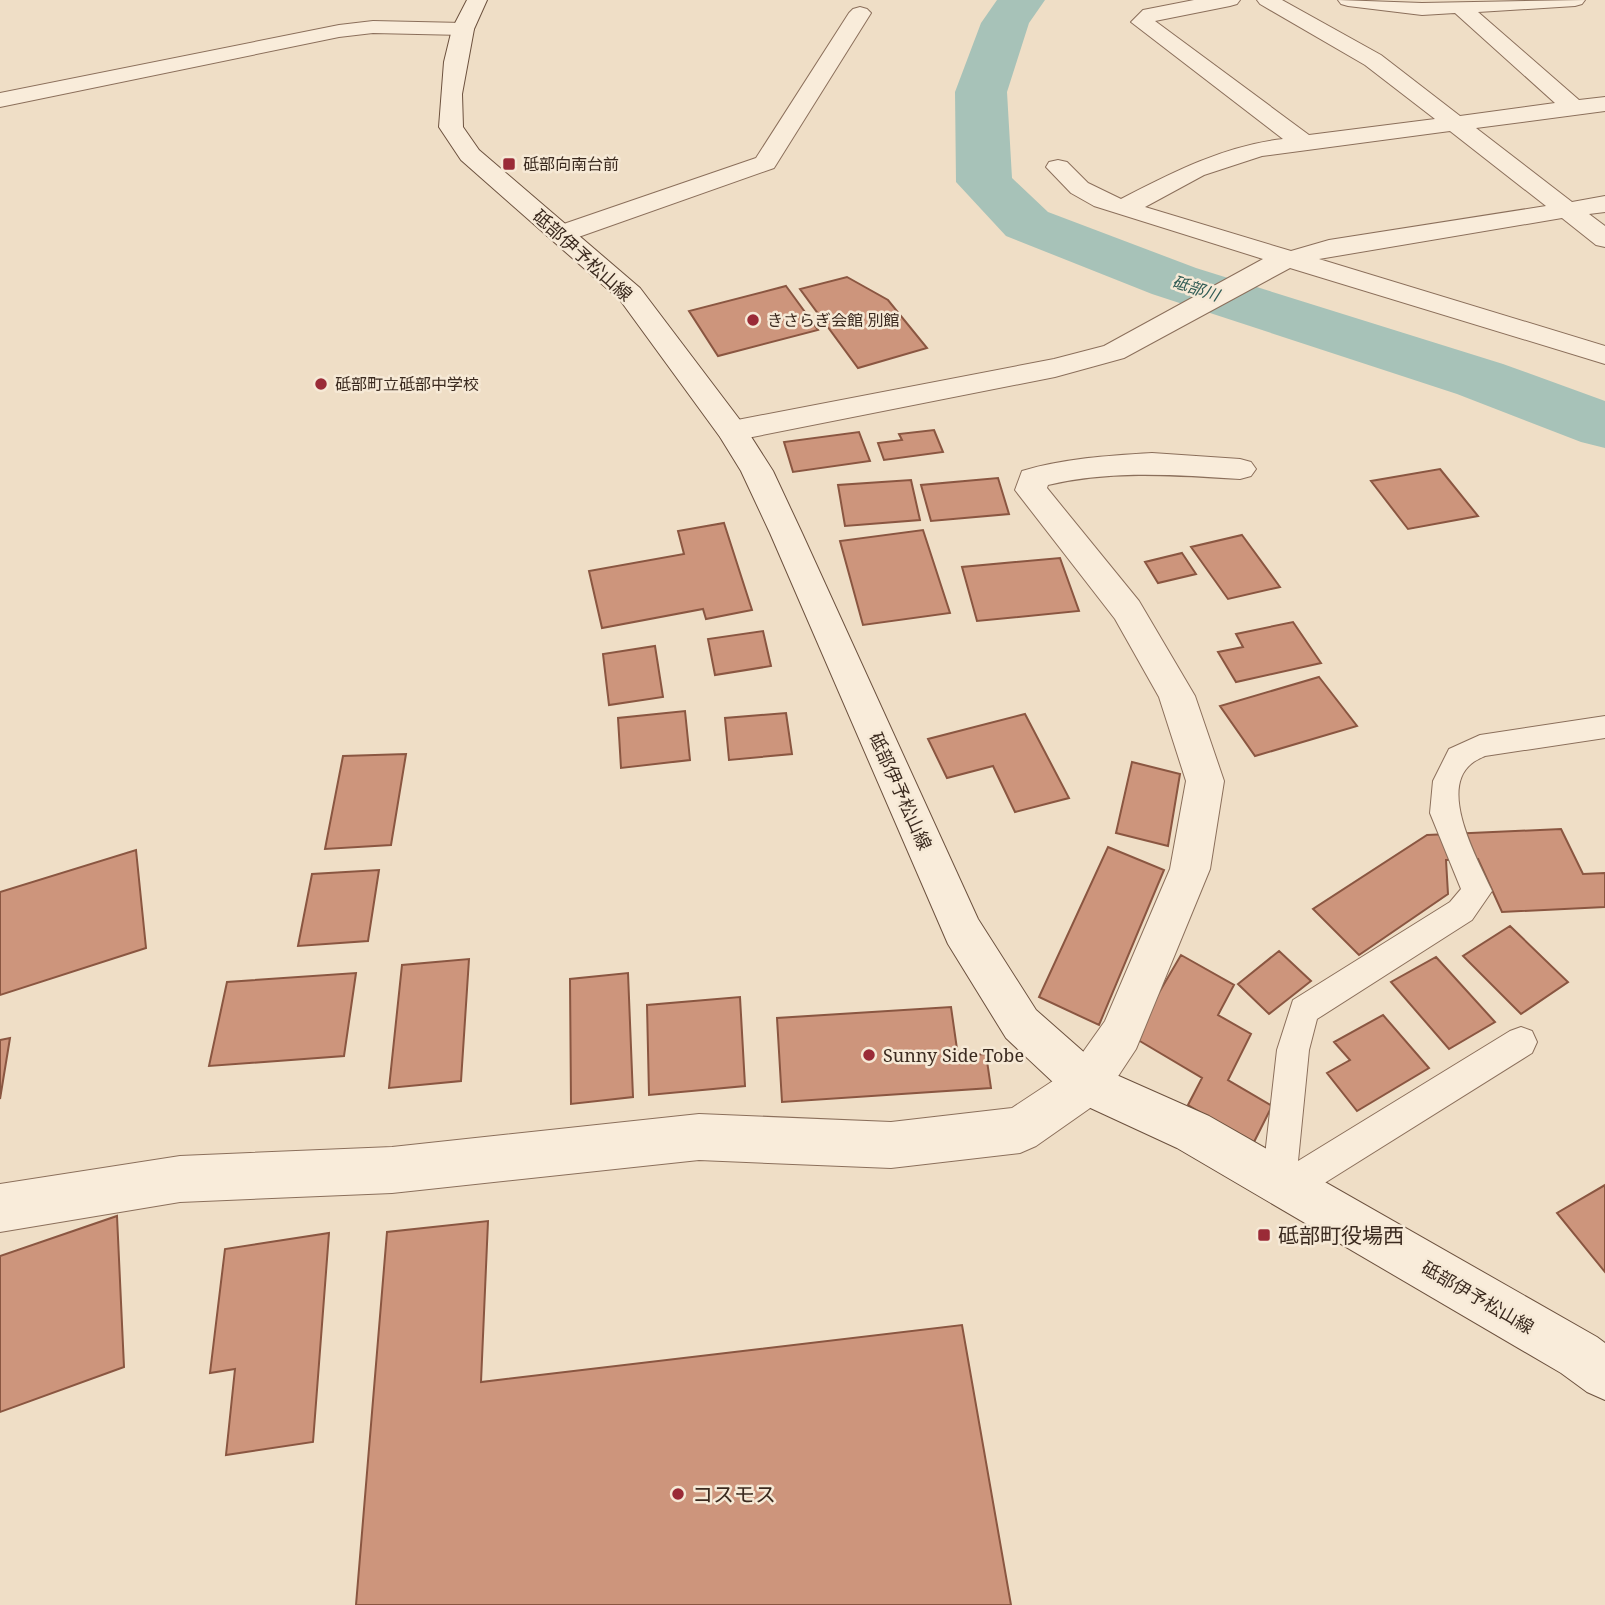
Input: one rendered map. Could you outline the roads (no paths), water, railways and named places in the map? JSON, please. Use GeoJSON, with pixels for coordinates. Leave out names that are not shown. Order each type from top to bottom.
{"type":"FeatureCollection","features":[{"type":"Feature","properties":{"kind":"street"},"geometry":{"type":"LineString","coordinates":[[1230,0],[1150,14],[1142,22],[1304,143]]}},
{"type":"Feature","properties":{"kind":"street"},"geometry":{"type":"LineString","coordinates":[[1267,0],[1373,60],[1605,239]]}},
{"type":"Feature","properties":{"kind":"street"},"geometry":{"type":"LineString","coordinates":[[1349,0],[1422,9],[1575,0]]}},
{"type":"Feature","properties":{"kind":"street"},"geometry":{"type":"LineString","coordinates":[[1460,7],[1574,108]]}},
{"type":"Feature","properties":{"kind":"street"},"geometry":{"type":"LineString","coordinates":[[561,234],[765,163],[860,13]]}},
{"type":"Feature","properties":{"kind":"street"},"geometry":{"type":"LineString","coordinates":[[0,100],[339,31],[470,15]]}},
{"type":"Feature","properties":{"kind":"street","name":"砥部伊予松山線"},"geometry":{"type":"LineString","coordinates":[[470,15],[453,73],[451,127],[470,155],[630,294],[733,430],[757,471],[786,533],[962,931],[1021,1024],[1087,1084],[1193,1132],[1579,1355],[1605,1374]]}},
{"type":"Feature","properties":{"kind":"street"},"geometry":{"type":"LineString","coordinates":[[1123,208],[1195,170],[1259,149],[1605,104]]}},
{"type":"Feature","properties":{"kind":"street"},"geometry":{"type":"LineString","coordinates":[[1058,167],[1072,185],[1087,195],[1123,208],[1282,262],[1605,355]]}},
{"type":"Feature","properties":{"kind":"street"},"geometry":{"type":"LineString","coordinates":[[733,430],[1055,369],[1114,352],[1282,262],[1329,248],[1605,204]]}},
{"type":"Feature","properties":{"kind":"street"},"geometry":{"type":"LineString","coordinates":[[0,1208],[180,1179],[392,1170],[699,1137],[891,1145],[1020,1130],[1087,1084],[1121,1035],[1190,869],[1205,781],[1177,696],[1127,610],[1031,490],[1033,478],[1076,468],[1152,463],[1240,469]]}},
{"type":"Feature","properties":{"kind":"lane"},"geometry":{"type":"LineString","coordinates":[[1283,1185],[1293,1050],[1304,1010],[1461,911],[1477,891],[1444,813],[1447,781],[1459,757],[1480,746],[1605,727]]}},
{"type":"Feature","properties":{"kind":"lane"},"geometry":{"type":"LineString","coordinates":[[1283,1185],[1521,1042]]}},
{"type":"Feature","properties":{"kind":"waterway","name":"砥部川"},"geometry":{"type":"LineString","coordinates":[[1021,0],[1005,23],[981,92],[984,182],[1027,224],[1174,281],[1480,379],[1605,426]]}},
{"type":"Feature","properties":{"kind":"place","name":"砥部向南台前"},"geometry":{"type":"Point","coordinates":[509,164]}},
{"type":"Feature","properties":{"kind":"place","name":"きさらぎ会館 別館"},"geometry":{"type":"Point","coordinates":[753,320]}},
{"type":"Feature","properties":{"kind":"place","name":"砥部町立砥部中学校"},"geometry":{"type":"Point","coordinates":[321,384]}},
{"type":"Feature","properties":{"kind":"place","name":"Sunny Side Tobe"},"geometry":{"type":"Point","coordinates":[869,1055]}},
{"type":"Feature","properties":{"kind":"place","name":"砥部町役場西"},"geometry":{"type":"Point","coordinates":[1264,1235]}},
{"type":"Feature","properties":{"kind":"place","name":"コスモス"},"geometry":{"type":"Point","coordinates":[678,1494]}}]}
